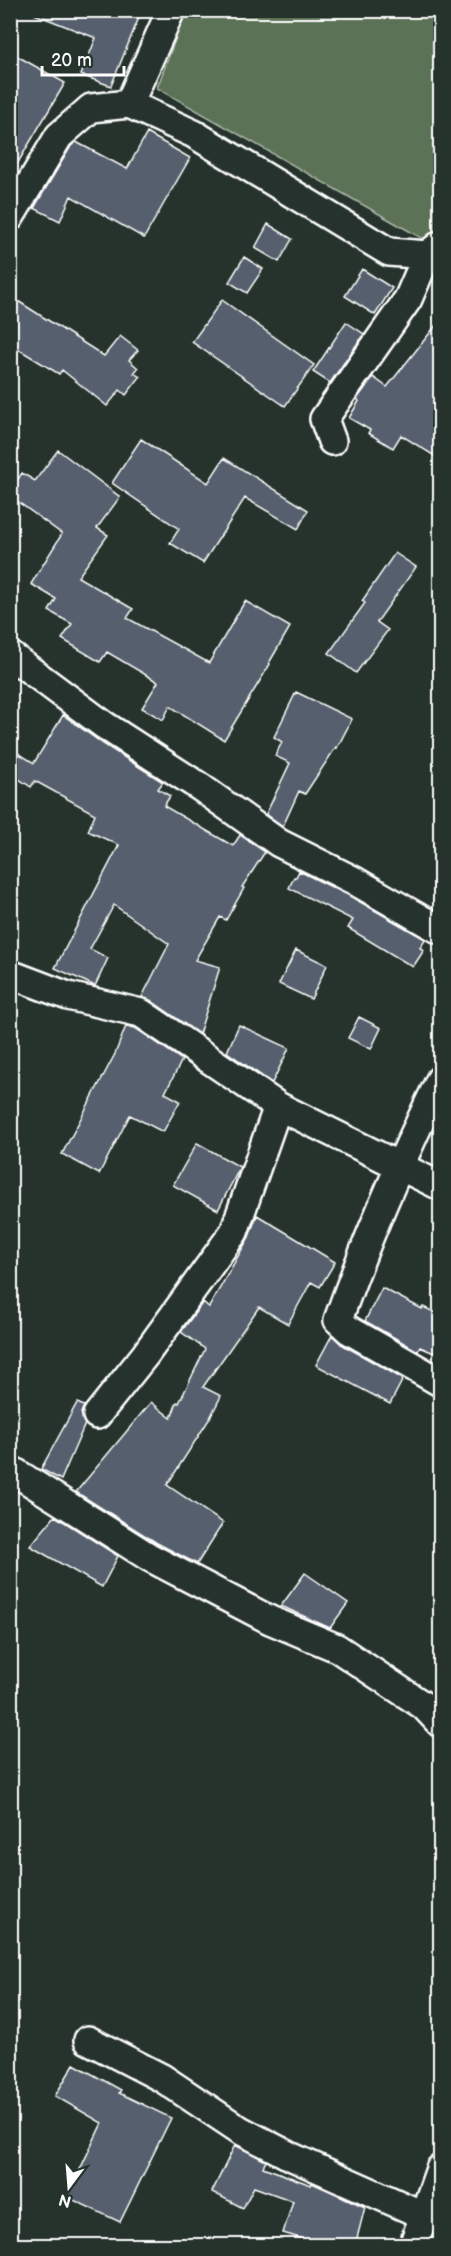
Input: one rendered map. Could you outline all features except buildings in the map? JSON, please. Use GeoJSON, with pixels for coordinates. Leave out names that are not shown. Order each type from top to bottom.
{"type":"FeatureCollection","features":[{"type":"Feature","properties":{"kind":"street"},"geometry":{"type":"LineString","coordinates":[[129,104],[171,10]]}},
{"type":"Feature","properties":{"kind":"street"},"geometry":{"type":"LineString","coordinates":[[10,217],[59,136],[91,108],[129,104],[194,134],[390,252],[434,250]]}},
{"type":"Feature","properties":{"kind":"street"},"geometry":{"type":"LineString","coordinates":[[332,441],[324,419],[408,299],[434,250]]}},
{"type":"Feature","properties":{"kind":"street"},"geometry":{"type":"LineString","coordinates":[[10,655],[104,724],[200,787],[279,843],[441,930]]}},
{"type":"Feature","properties":{"kind":"street"},"geometry":{"type":"LineString","coordinates":[[10,974],[68,996],[141,1014],[278,1106],[441,1186]]}},
{"type":"Feature","properties":{"kind":"street"},"geometry":{"type":"LineString","coordinates":[[441,1080],[398,1166],[362,1251],[338,1320],[349,1330],[441,1382]]}},
{"type":"Feature","properties":{"kind":"street"},"geometry":{"type":"LineString","coordinates":[[98,1416],[234,1232],[278,1106]]}},
{"type":"Feature","properties":{"kind":"street"},"geometry":{"type":"LineString","coordinates":[[10,1469],[149,1557],[270,1620],[337,1648],[424,1706],[441,1723]]}},
{"type":"Feature","properties":{"kind":"street"},"geometry":{"type":"LineString","coordinates":[[88,2040],[162,2078],[240,2130],[290,2156],[425,2216]]}},
{"type":"Feature","properties":{"kind":"street"},"geometry":{"type":"LineString","coordinates":[[413,2246],[441,2169]]}},
{"type":"Feature","properties":{"kind":"green space"},"geometry":{"type":"Polygon","coordinates":[[[186,11],[440,11],[440,226],[425,240],[157,88],[186,11]]]}}]}
